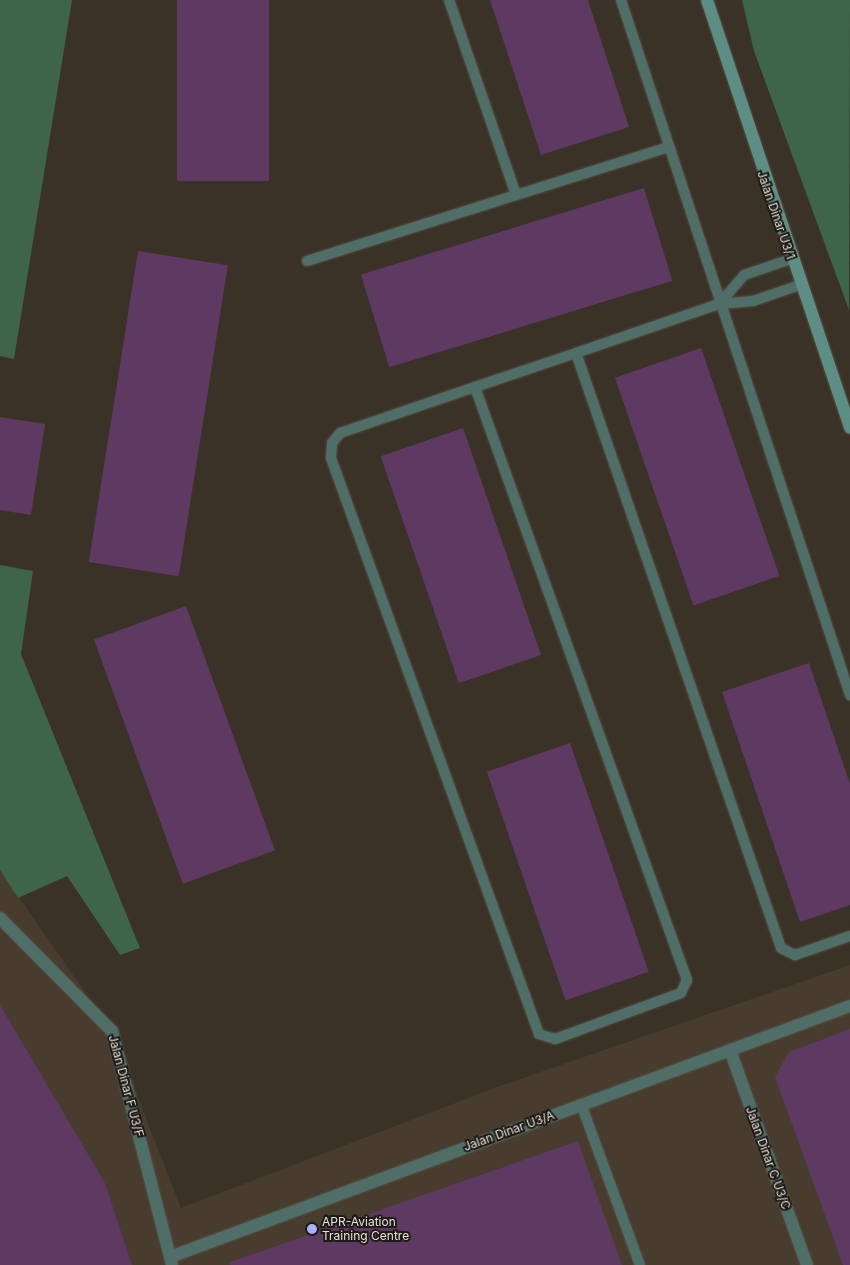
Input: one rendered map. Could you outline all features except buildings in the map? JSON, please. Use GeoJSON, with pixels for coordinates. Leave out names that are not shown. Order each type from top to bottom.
{"type":"FeatureCollection","features":[{"type":"Feature","properties":{"kind":"street","name":"Jalan Dinar U3/1"},"geometry":{"type":"LineString","coordinates":[[708,0],[791,260],[850,428]]}},
{"type":"Feature","properties":{"kind":"street","name":"Jalan Dinar F U3/F"},"geometry":{"type":"LineString","coordinates":[[0,918],[112,1031],[171,1261]]}},
{"type":"Feature","properties":{"kind":"street","name":"Jalan Dinar U3/A"},"geometry":{"type":"LineString","coordinates":[[171,1261],[581,1104],[850,1006]]}},
{"type":"Feature","properties":{"kind":"street","name":"Jalan Dinar C U3/C"},"geometry":{"type":"LineString","coordinates":[[730,1050],[807,1265]]}},
{"type":"Feature","properties":{"kind":"lane"},"geometry":{"type":"LineString","coordinates":[[449,0],[516,195]]}},
{"type":"Feature","properties":{"kind":"lane"},"geometry":{"type":"LineString","coordinates":[[620,0],[719,304],[850,695]]}},
{"type":"Feature","properties":{"kind":"lane"},"geometry":{"type":"LineString","coordinates":[[307,261],[669,147]]}},
{"type":"Feature","properties":{"kind":"lane"},"geometry":{"type":"LineString","coordinates":[[719,304],[744,275],[791,260]]}},
{"type":"Feature","properties":{"kind":"lane"},"geometry":{"type":"LineString","coordinates":[[475,387],[687,980],[681,993],[555,1039],[539,1034],[331,458],[332,443],[340,433],[475,387],[576,353],[719,304],[753,301],[800,285]]}},
{"type":"Feature","properties":{"kind":"lane"},"geometry":{"type":"LineString","coordinates":[[576,353],[781,948],[795,955],[850,936]]}},
{"type":"Feature","properties":{"kind":"lane"},"geometry":{"type":"LineString","coordinates":[[581,1104],[640,1265]]}},
{"type":"Feature","properties":{"kind":"shaded area"},"geometry":{"type":"Polygon","coordinates":[[[0,870],[112,1031],[181,1208],[500,1086],[850,965],[850,1265],[0,1265],[0,870]]]}},
{"type":"Feature","properties":{"kind":"green space"},"geometry":{"type":"Polygon","coordinates":[[[0,0],[72,0],[14,359],[0,356],[0,0]]]}},
{"type":"Feature","properties":{"kind":"green space"},"geometry":{"type":"Polygon","coordinates":[[[742,0],[850,0],[849,310],[754,51],[742,0]]]}},
{"type":"Feature","properties":{"kind":"green space"},"geometry":{"type":"Polygon","coordinates":[[[0,565],[33,571],[21,654],[140,948],[120,955],[67,876],[18,898],[0,870],[0,565]]]}},
{"type":"Feature","properties":{"kind":"place","name":"APR-Aviation Training Centre"},"geometry":{"type":"Point","coordinates":[312,1229]}}]}
